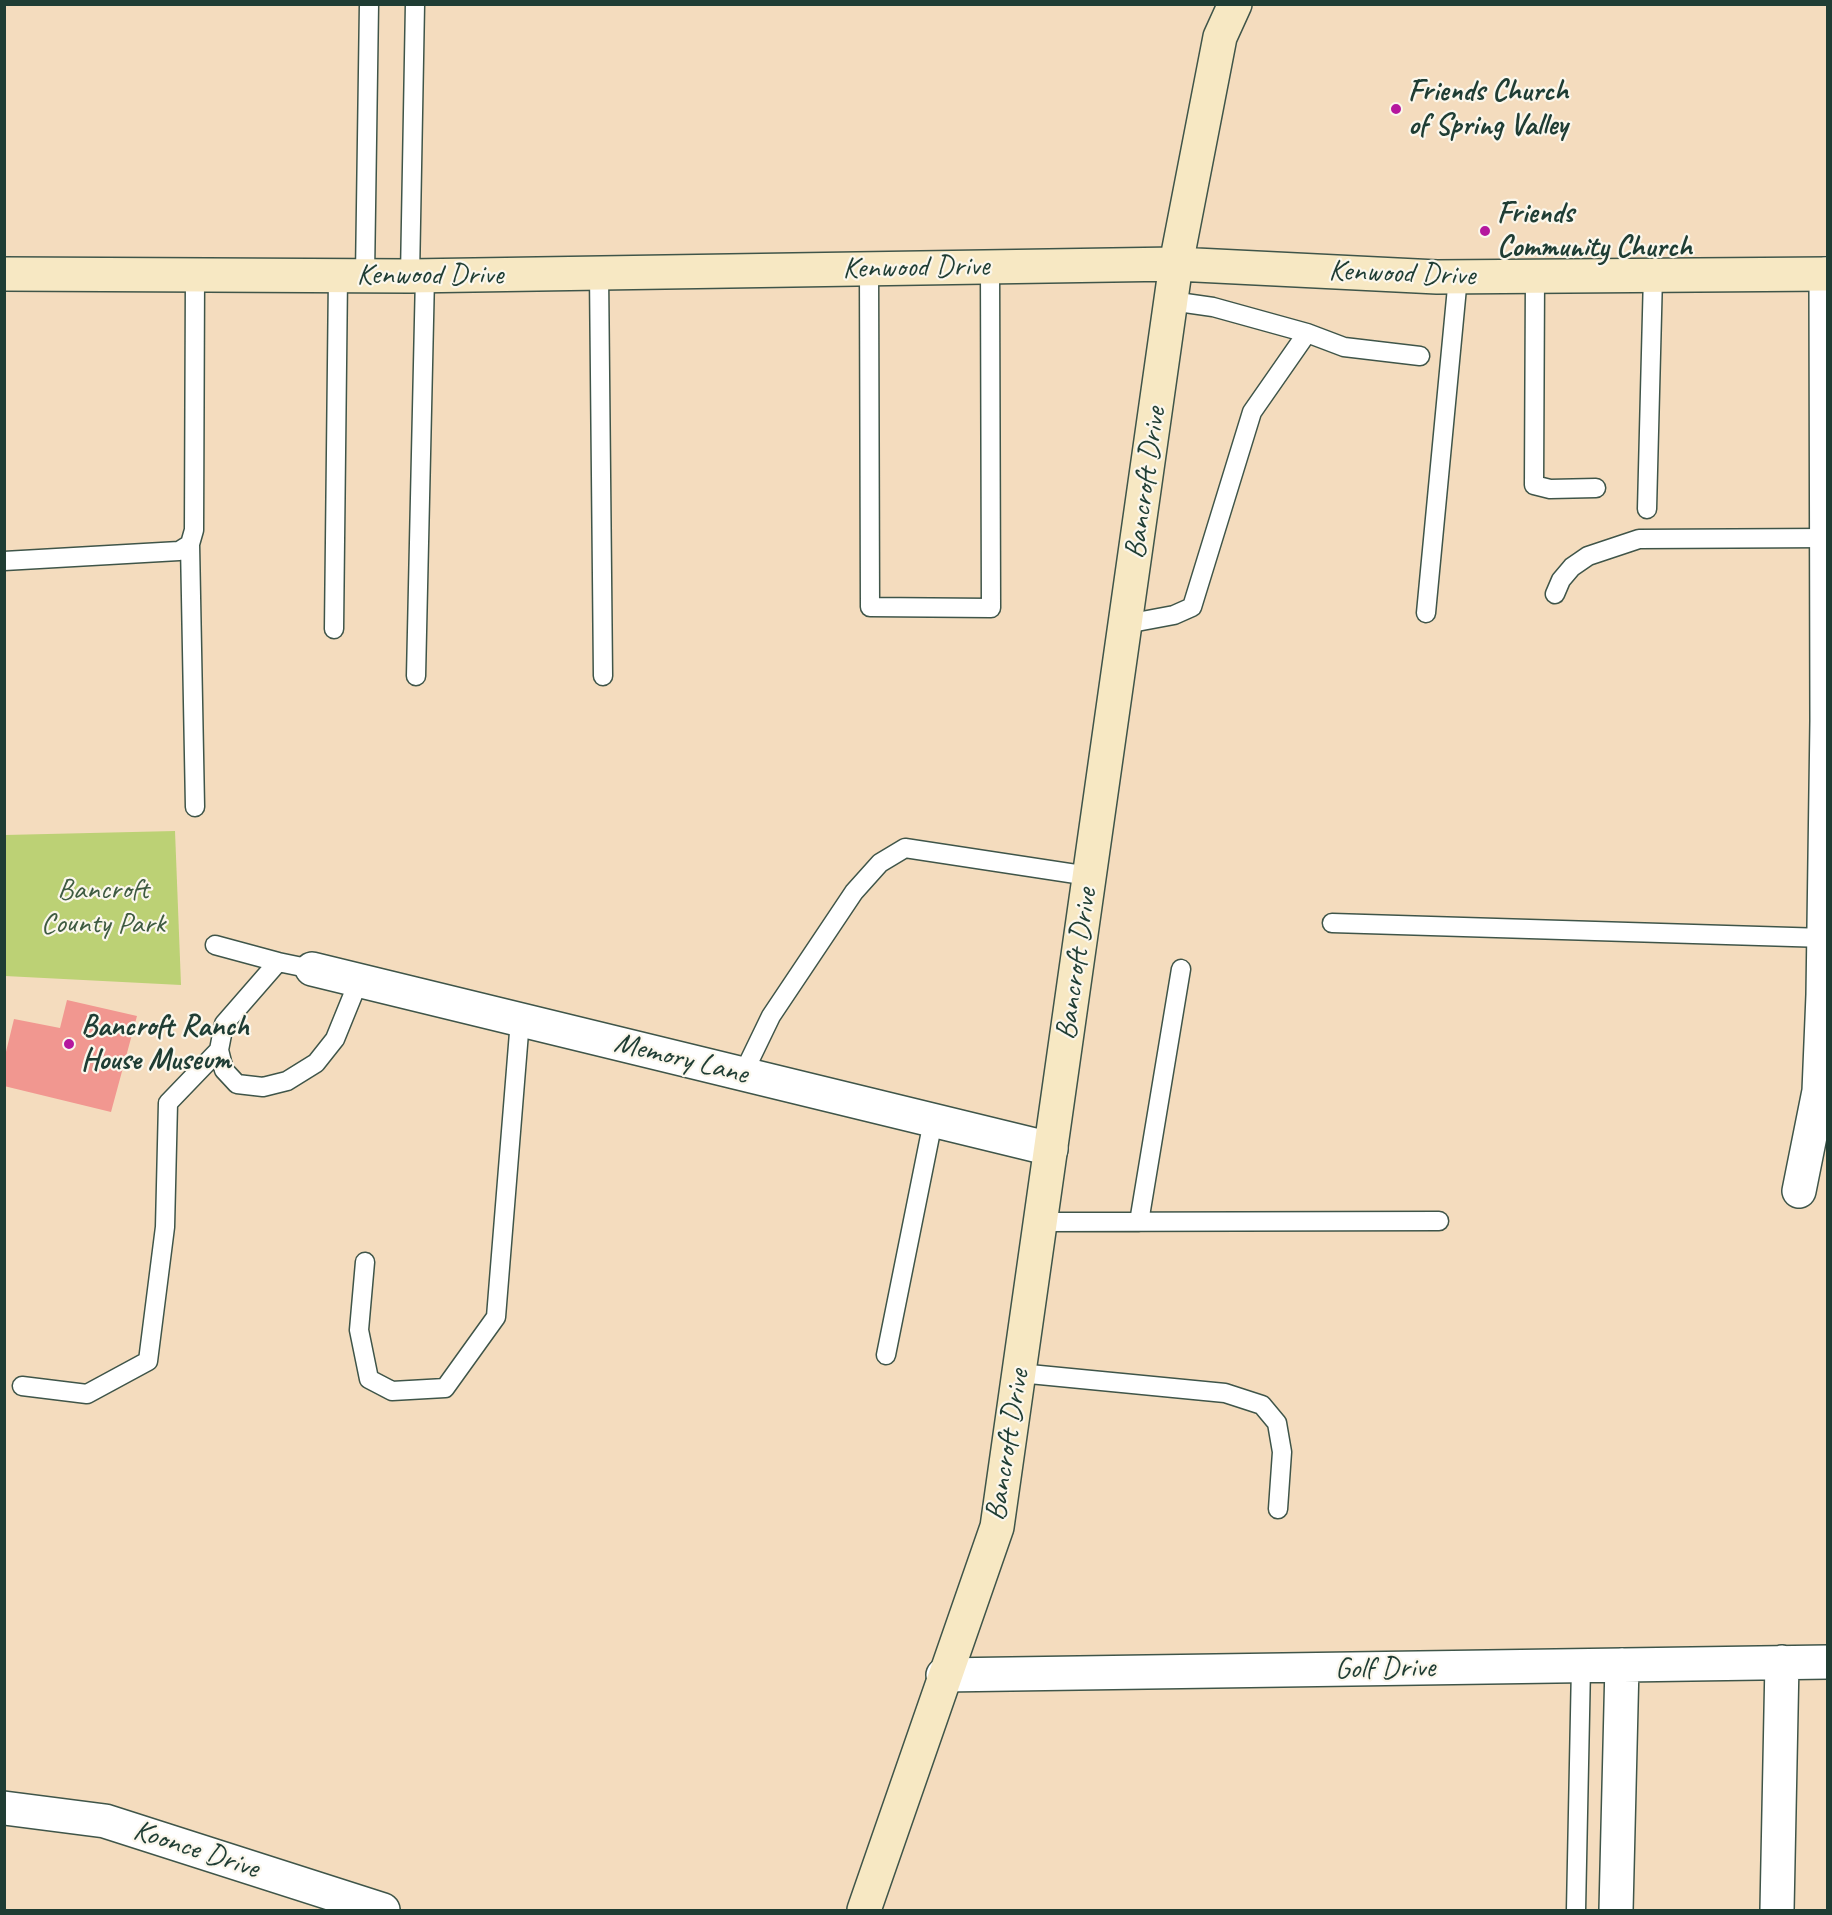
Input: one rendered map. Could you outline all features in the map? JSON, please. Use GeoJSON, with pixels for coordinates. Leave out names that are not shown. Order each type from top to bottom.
{"type":"FeatureCollection","features":[{"type":"Feature","properties":{"kind":"street","name":"Bancroft Drive"},"geometry":{"type":"LineString","coordinates":[[864,1911],[943,1676],[997,1527],[1176,264],[1220,37],[1235,4]]}},
{"type":"Feature","properties":{"kind":"street","name":"Kenwood Drive"},"geometry":{"type":"LineString","coordinates":[[4,274],[417,276],[1176,264],[1458,277],[1827,274]]}},
{"type":"Feature","properties":{"kind":"street"},"geometry":{"type":"LineString","coordinates":[[1799,1191],[1819,1091],[1825,938],[1827,274]]}},
{"type":"Feature","properties":{"kind":"street","name":"Memory Lane"},"geometry":{"type":"LineString","coordinates":[[312,969],[1051,1149]]}},
{"type":"Feature","properties":{"kind":"street"},"geometry":{"type":"LineString","coordinates":[[1777,1911],[1782,1662]]}},
{"type":"Feature","properties":{"kind":"street","name":"Golf Drive"},"geometry":{"type":"LineString","coordinates":[[943,1676],[1827,1662]]}},
{"type":"Feature","properties":{"kind":"street"},"geometry":{"type":"LineString","coordinates":[[1616,1911],[1622,1665]]}},
{"type":"Feature","properties":{"kind":"street","name":"Koonce Drive"},"geometry":{"type":"LineString","coordinates":[[4,1808],[105,1821],[383,1911]]}},
{"type":"Feature","properties":{"kind":"lane"},"geometry":{"type":"LineString","coordinates":[[334,629],[352,275],[369,4]]}},
{"type":"Feature","properties":{"kind":"lane"},"geometry":{"type":"LineString","coordinates":[[415,4],[416,676]]}},
{"type":"Feature","properties":{"kind":"lane"},"geometry":{"type":"LineString","coordinates":[[869,269],[870,607],[990,609],[990,267]]}},
{"type":"Feature","properties":{"kind":"lane"},"geometry":{"type":"LineString","coordinates":[[599,273],[603,676]]}},
{"type":"Feature","properties":{"kind":"lane"},"geometry":{"type":"LineString","coordinates":[[195,274],[194,530],[190,544],[195,807]]}},
{"type":"Feature","properties":{"kind":"lane"},"geometry":{"type":"LineString","coordinates":[[1647,509],[1653,275]]}},
{"type":"Feature","properties":{"kind":"lane"},"geometry":{"type":"LineString","coordinates":[[1535,276],[1534,485],[1550,489],[1596,488]]}},
{"type":"Feature","properties":{"kind":"lane"},"geometry":{"type":"LineString","coordinates":[[1426,614],[1458,277]]}},
{"type":"Feature","properties":{"kind":"lane"},"geometry":{"type":"LineString","coordinates":[[1171,301],[1213,307],[1307,333],[1344,347],[1420,356]]}},
{"type":"Feature","properties":{"kind":"lane"},"geometry":{"type":"LineString","coordinates":[[1126,624],[1174,615],[1192,607],[1252,412],[1307,333]]}},
{"type":"Feature","properties":{"kind":"lane"},"geometry":{"type":"LineString","coordinates":[[1555,594],[1561,580],[1572,567],[1588,556],[1639,539],[1827,538]]}},
{"type":"Feature","properties":{"kind":"lane"},"geometry":{"type":"LineString","coordinates":[[4,561],[179,551],[190,544]]}},
{"type":"Feature","properties":{"kind":"lane"},"geometry":{"type":"LineString","coordinates":[[743,1074],[771,1016],[855,892],[880,863],[905,848],[1089,876]]}},
{"type":"Feature","properties":{"kind":"lane"},"geometry":{"type":"LineString","coordinates":[[1332,923],[1825,938]]}},
{"type":"Feature","properties":{"kind":"lane"},"geometry":{"type":"LineString","coordinates":[[215,945],[312,969]]}},
{"type":"Feature","properties":{"kind":"lane"},"geometry":{"type":"LineString","coordinates":[[278,962],[224,1024],[219,1050],[224,1070],[237,1084],[263,1087],[287,1081],[316,1063],[335,1039],[359,980]]}},
{"type":"Feature","properties":{"kind":"lane"},"geometry":{"type":"LineString","coordinates":[[1139,1222],[1180,969]]}},
{"type":"Feature","properties":{"kind":"lane"},"geometry":{"type":"LineString","coordinates":[[365,1262],[359,1330],[369,1379],[392,1391],[445,1389],[496,1317],[520,1020]]}},
{"type":"Feature","properties":{"kind":"lane"},"geometry":{"type":"LineString","coordinates":[[22,1386],[87,1394],[148,1361],[165,1227],[168,1103],[219,1050]]}},
{"type":"Feature","properties":{"kind":"lane"},"geometry":{"type":"LineString","coordinates":[[886,1355],[933,1121]]}},
{"type":"Feature","properties":{"kind":"lane"},"geometry":{"type":"LineString","coordinates":[[1041,1222],[1439,1221]]}},
{"type":"Feature","properties":{"kind":"lane"},"geometry":{"type":"LineString","coordinates":[[1019,1373],[1226,1393],[1262,1405],[1277,1423],[1282,1452],[1278,1509]]}},
{"type":"Feature","properties":{"kind":"lane"},"geometry":{"type":"LineString","coordinates":[[1576,1911],[1581,1666]]}},
{"type":"Feature","properties":{"kind":"green space","name":"Bancroft County Park"},"geometry":{"type":"Polygon","coordinates":[[[175,831],[181,985],[5,976],[5,835],[175,831]]]}},
{"type":"Feature","properties":{"kind":"building","name":"Bancroft Ranch House Museum"},"geometry":{"type":"Polygon","coordinates":[[[67,1000],[137,1016],[111,1112],[4,1086],[4,1060],[14,1019],[60,1028],[67,1000]]]}},
{"type":"Feature","properties":{"kind":"place","name":"Friends Church of Spring Valley"},"geometry":{"type":"Point","coordinates":[1396,109]}},
{"type":"Feature","properties":{"kind":"place","name":"Friends Community Church"},"geometry":{"type":"Point","coordinates":[1485,231]}},
{"type":"Feature","properties":{"kind":"place","name":"Bancroft Ranch House Museum"},"geometry":{"type":"Point","coordinates":[69,1044]}}]}
